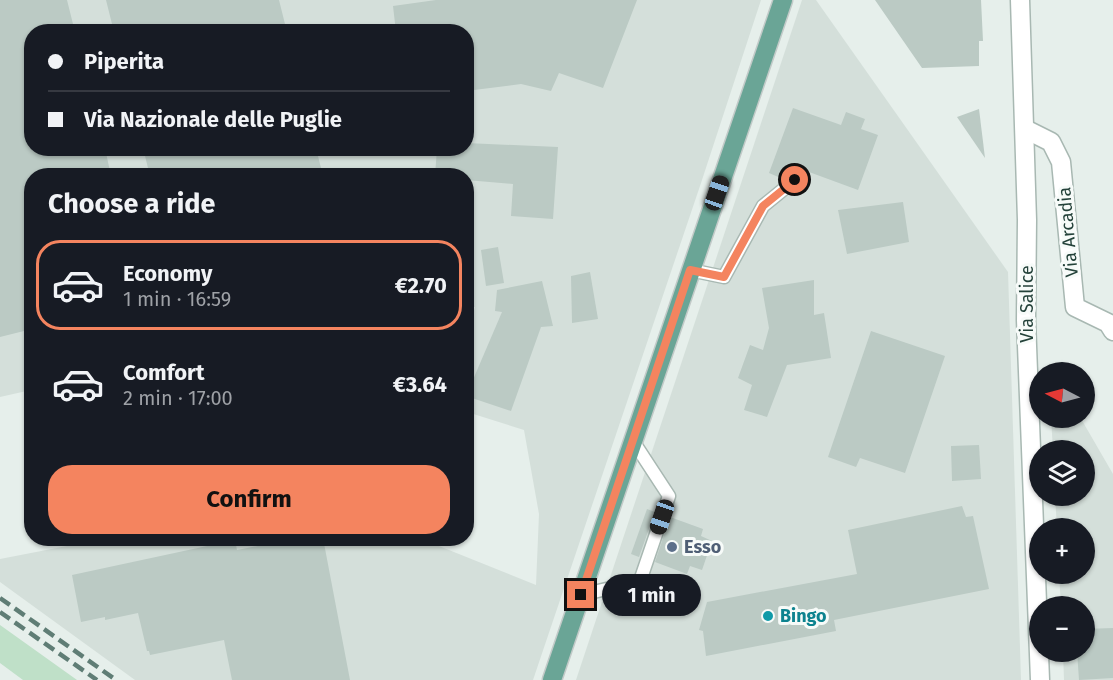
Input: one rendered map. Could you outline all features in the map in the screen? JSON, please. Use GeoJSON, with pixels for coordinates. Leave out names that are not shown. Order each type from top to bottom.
{"type":"FeatureCollection","features":[{"type":"Feature","properties":{"kind":"main road"},"geometry":{"type":"LineString","coordinates":[[552,680],[783,0]]}},
{"type":"Feature","properties":{"kind":"street","name":"Via Salice"},"geometry":{"type":"LineString","coordinates":[[1020,0],[1028,272],[1026,320],[1040,680]]}},
{"type":"Feature","properties":{"kind":"street","name":"Via Arcadia"},"geometry":{"type":"LineString","coordinates":[[1025,129],[1051,142],[1061,162],[1075,307],[1108,323],[1113,331]]}},
{"type":"Feature","properties":{"kind":"lane"},"geometry":{"type":"LineString","coordinates":[[690,270],[724,277],[763,206],[795,180]]}},
{"type":"Feature","properties":{"kind":"lane"},"geometry":{"type":"LineString","coordinates":[[581,595],[640,581],[669,496],[633,441]]}},
{"type":"Feature","properties":{"kind":"shaded area"},"geometry":{"type":"Polygon","coordinates":[[[0,0],[761,0],[533,680],[135,680],[0,582],[0,559],[67,546],[439,546],[536,585],[539,514],[524,430],[474,414],[474,168],[24,168],[24,392],[0,397],[0,0]]]}},
{"type":"Feature","properties":{"kind":"shaded area"},"geometry":{"type":"Polygon","coordinates":[[[802,0],[816,0],[1008,272],[1021,680],[576,680],[802,0]]]}},
{"type":"Feature","properties":{"kind":"shaded area"},"geometry":{"type":"Polygon","coordinates":[[[1052,428],[1086,428],[1093,440],[1052,440],[1052,428]]]}},
{"type":"Feature","properties":{"kind":"shaded area"},"geometry":{"type":"Polygon","coordinates":[[[1095,443],[1113,474],[1113,680],[1064,680],[1063,662],[1095,662],[1095,596],[1060,596],[1060,584],[1095,584],[1095,518],[1056,518],[1056,506],[1095,506],[1095,443]]]}},
{"type":"Feature","properties":{"kind":"green space"},"geometry":{"type":"Polygon","coordinates":[[[0,625],[77,680],[23,680],[0,663],[0,625]]]}},
{"type":"Feature","properties":{"kind":"building"},"geometry":{"type":"Polygon","coordinates":[[[0,0],[67,0],[73,24],[24,24],[24,156],[107,156],[109,168],[24,168],[24,331],[0,337],[0,0]]]}},
{"type":"Feature","properties":{"kind":"building"},"geometry":{"type":"Polygon","coordinates":[[[106,0],[279,0],[285,24],[112,24],[106,0]]]}},
{"type":"Feature","properties":{"kind":"building"},"geometry":{"type":"Polygon","coordinates":[[[436,0],[637,0],[603,88],[559,73],[551,91],[521,84],[474,90],[474,24],[395,24],[393,6],[436,0]]]}},
{"type":"Feature","properties":{"kind":"building"},"geometry":{"type":"Polygon","coordinates":[[[875,0],[981,0],[983,41],[979,41],[979,66],[922,68],[875,0]]]}},
{"type":"Feature","properties":{"kind":"building"},"geometry":{"type":"Polygon","coordinates":[[[793,108],[841,125],[846,112],[865,119],[861,129],[878,135],[858,190],[790,165],[783,179],[769,173],[793,108]]]}},
{"type":"Feature","properties":{"kind":"building"},"geometry":{"type":"Polygon","coordinates":[[[979,109],[985,158],[957,117],[979,109]]]}},
{"type":"Feature","properties":{"kind":"building"},"geometry":{"type":"Polygon","coordinates":[[[474,143],[558,147],[553,219],[511,216],[513,184],[474,181],[474,168],[436,168],[436,156],[474,156],[474,143]]]}},
{"type":"Feature","properties":{"kind":"building"},"geometry":{"type":"Polygon","coordinates":[[[145,156],[318,156],[321,168],[148,168],[145,156]]]}},
{"type":"Feature","properties":{"kind":"building"},"geometry":{"type":"Polygon","coordinates":[[[903,202],[909,242],[847,254],[838,210],[903,202]]]}},
{"type":"Feature","properties":{"kind":"building"},"geometry":{"type":"Polygon","coordinates":[[[498,247],[504,283],[486,286],[481,250],[498,247]]]}},
{"type":"Feature","properties":{"kind":"building"},"geometry":{"type":"Polygon","coordinates":[[[590,272],[598,319],[572,323],[571,276],[590,272]]]}},
{"type":"Feature","properties":{"kind":"building"},"geometry":{"type":"Polygon","coordinates":[[[814,280],[814,315],[824,313],[831,358],[787,365],[767,417],[744,410],[752,385],[738,378],[750,345],[763,350],[769,328],[762,288],[814,280]]]}},
{"type":"Feature","properties":{"kind":"building"},"geometry":{"type":"Polygon","coordinates":[[[542,281],[553,326],[541,327],[511,411],[474,399],[474,377],[502,312],[495,311],[497,290],[542,281]]]}},
{"type":"Feature","properties":{"kind":"building"},"geometry":{"type":"Polygon","coordinates":[[[871,331],[945,356],[905,473],[860,458],[856,467],[828,457],[871,331]]]}},
{"type":"Feature","properties":{"kind":"building"},"geometry":{"type":"Polygon","coordinates":[[[979,445],[981,479],[952,481],[951,446],[979,445]]]}},
{"type":"Feature","properties":{"kind":"building"},"geometry":{"type":"Polygon","coordinates":[[[962,506],[966,517],[973,516],[989,589],[834,620],[836,631],[706,656],[703,631],[699,630],[707,602],[857,574],[848,530],[962,506]]]}},
{"type":"Feature","properties":{"kind":"building"},"geometry":{"type":"Polygon","coordinates":[[[647,509],[655,512],[639,557],[631,554],[647,509]]]}},
{"type":"Feature","properties":{"kind":"building","name":"Esso"},"geometry":{"type":"Polygon","coordinates":[[[670,517],[703,529],[701,536],[712,541],[702,570],[690,566],[687,574],[655,562],[670,517]]]}},
{"type":"Feature","properties":{"kind":"building"},"geometry":{"type":"Polygon","coordinates":[[[207,546],[236,546],[237,550],[257,546],[325,546],[350,680],[232,680],[224,640],[150,655],[138,613],[81,622],[72,575],[207,546]]]}},
{"type":"Feature","properties":{"kind":"building"},"geometry":{"type":"Polygon","coordinates":[[[1113,628],[1113,678],[1079,680],[1078,662],[1095,662],[1095,629],[1113,628]]]}},
{"type":"Feature","properties":{"kind":"railway"},"geometry":{"type":"LineString","coordinates":[[0,598],[116,680]]}},
{"type":"Feature","properties":{"kind":"railway"},"geometry":{"type":"LineString","coordinates":[[0,612],[97,680]]}},
{"type":"Feature","properties":{"kind":"place","name":"Esso"},"geometry":{"type":"Point","coordinates":[672,547]}},
{"type":"Feature","properties":{"kind":"place","name":"Bingo"},"geometry":{"type":"Point","coordinates":[768,616]}},
{"type":"Feature","properties":{"kind":"route"},"geometry":{"type":"LineString","coordinates":[[581,595],[690,270],[724,277],[763,206],[795,180]]}}]}
